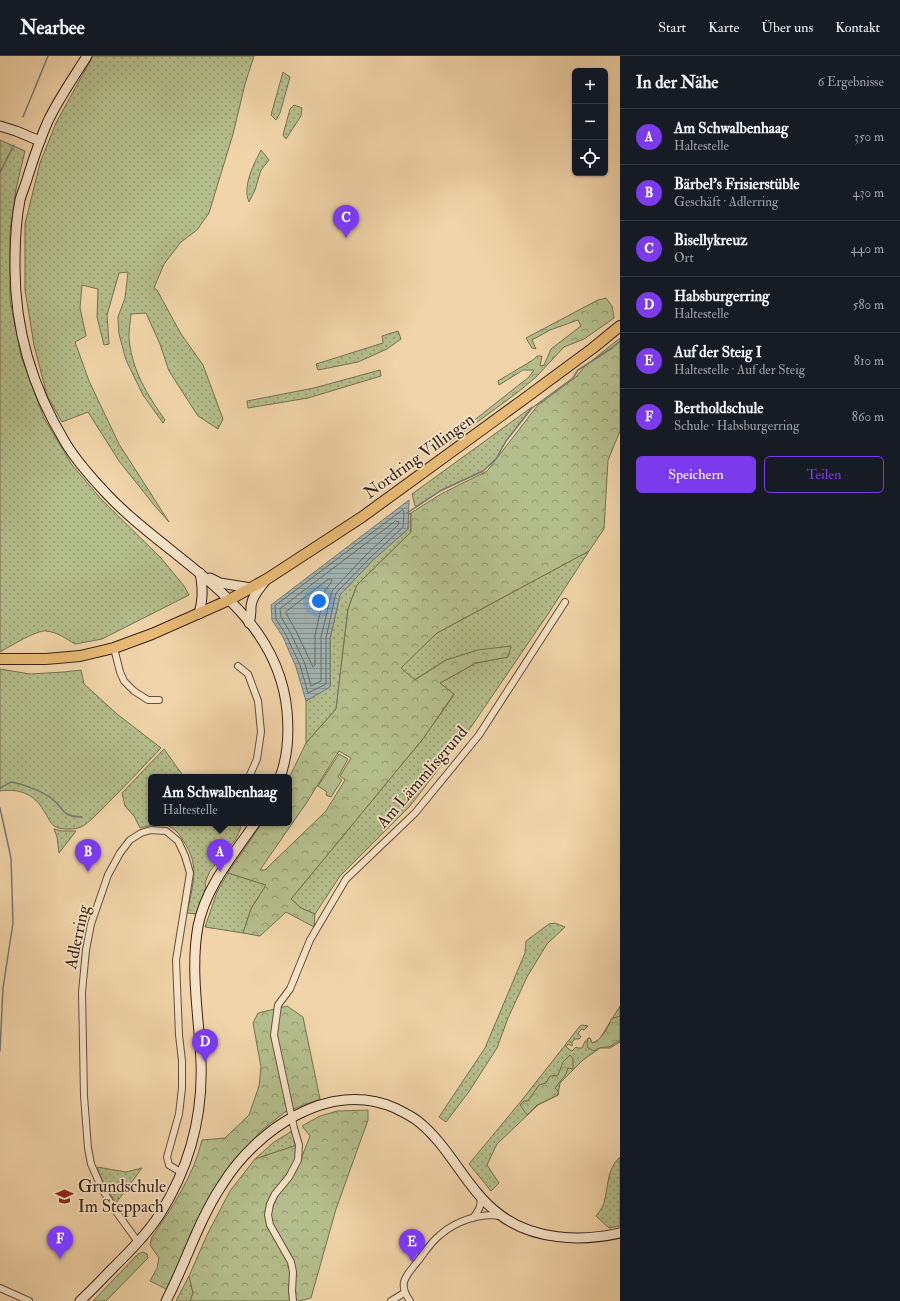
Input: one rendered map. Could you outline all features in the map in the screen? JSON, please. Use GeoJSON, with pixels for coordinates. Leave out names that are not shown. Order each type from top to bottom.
{"type":"FeatureCollection","features":[{"type":"Feature","properties":{"kind":"main road","name":"Nordring Villingen"},"geometry":{"type":"LineString","coordinates":[[0,659],[46,659],[80,656],[114,648],[152,634],[229,600],[267,579],[368,513],[593,348],[620,326]]}},
{"type":"Feature","properties":{"kind":"street"},"geometry":{"type":"LineString","coordinates":[[87,56],[50,118],[40,141],[20,199],[15,237],[15,275],[17,311],[28,364],[44,405],[66,444],[83,466],[104,491],[128,514],[200,573],[229,600],[249,623],[270,653],[278,671],[285,696],[288,730],[287,749],[281,774]]}},
{"type":"Feature","properties":{"kind":"street"},"geometry":{"type":"LineString","coordinates":[[0,126],[16,130],[40,141]]}},
{"type":"Feature","properties":{"kind":"street"},"geometry":{"type":"LineString","coordinates":[[200,573],[220,583],[251,588]]}},
{"type":"Feature","properties":{"kind":"street"},"geometry":{"type":"LineString","coordinates":[[199,614],[203,590],[200,573]]}},
{"type":"Feature","properties":{"kind":"street"},"geometry":{"type":"LineString","coordinates":[[249,623],[252,613],[251,605],[255,594],[267,579]]}},
{"type":"Feature","properties":{"kind":"street","name":"Am Lämmlisgrund"},"geometry":{"type":"LineString","coordinates":[[293,1301],[293,1272],[291,1262],[270,1225],[268,1215],[270,1204],[275,1194],[289,1177],[298,1160],[299,1145],[274,1035],[278,1005],[290,989],[310,940],[346,879],[415,813],[479,735],[565,602]]}},
{"type":"Feature","properties":{"kind":"street"},"geometry":{"type":"LineString","coordinates":[[114,648],[120,672],[124,681],[134,691],[148,700],[159,700]]}},
{"type":"Feature","properties":{"kind":"street"},"geometry":{"type":"LineString","coordinates":[[238,666],[248,674],[258,701],[261,732],[256,759],[250,774]]}},
{"type":"Feature","properties":{"kind":"street"},"geometry":{"type":"LineString","coordinates":[[82,1300],[138,1242],[159,1215],[175,1189],[188,1159],[198,1117],[201,1087],[201,1061],[194,979],[194,957],[198,925],[204,905],[220,872],[253,826]]}},
{"type":"Feature","properties":{"kind":"street","name":"Adlerring"},"geometry":{"type":"LineString","coordinates":[[138,1242],[106,1195],[92,1164],[88,1148],[84,1096],[82,992],[86,950],[91,924],[108,875],[120,853],[130,840],[140,833],[151,830],[166,831],[178,841],[185,856],[190,874],[176,960],[179,1035],[182,1061],[182,1088],[179,1114],[167,1156],[169,1165],[182,1173]]}},
{"type":"Feature","properties":{"kind":"street"},"geometry":{"type":"LineString","coordinates":[[166,1301],[204,1217],[221,1185],[250,1149],[292,1118],[312,1108],[341,1101],[361,1100],[386,1104],[405,1113],[418,1122],[434,1136],[480,1196],[502,1216],[523,1228],[555,1236],[576,1238],[597,1237],[620,1233]]}},
{"type":"Feature","properties":{"kind":"street"},"geometry":{"type":"LineString","coordinates":[[473,1218],[480,1208],[480,1196]]}},
{"type":"Feature","properties":{"kind":"street"},"geometry":{"type":"LineString","coordinates":[[410,1301],[404,1293],[404,1282],[408,1273],[440,1234],[473,1218],[502,1216]]}},
{"type":"Feature","properties":{"kind":"street"},"geometry":{"type":"LineString","coordinates":[[0,1288],[29,1301]]}},
{"type":"Feature","properties":{"kind":"street"},"geometry":{"type":"LineString","coordinates":[[391,1301],[404,1293]]}},
{"type":"Feature","properties":{"kind":"green space"},"geometry":{"type":"Polygon","coordinates":[[[93,56],[254,56],[245,84],[233,134],[209,213],[197,230],[181,242],[164,264],[154,288],[157,290],[181,334],[203,365],[223,419],[218,429],[198,416],[169,371],[160,344],[146,313],[131,314],[129,338],[133,361],[141,382],[165,420],[163,423],[143,395],[126,360],[119,334],[118,317],[125,298],[128,272],[119,273],[107,315],[109,344],[104,345],[97,317],[98,289],[82,285],[80,308],[86,336],[75,342],[89,381],[119,444],[169,522],[119,461],[88,412],[62,422],[47,395],[34,345],[25,290],[25,224],[40,163],[56,123],[93,56]]]}},
{"type":"Feature","properties":{"kind":"green space"},"geometry":{"type":"Polygon","coordinates":[[[283,72],[290,77],[280,113],[276,120],[271,115],[283,72]]]}},
{"type":"Feature","properties":{"kind":"green space"},"geometry":{"type":"Polygon","coordinates":[[[294,105],[302,108],[301,116],[286,139],[283,135],[290,109],[294,105]]]}},
{"type":"Feature","properties":{"kind":"green space"},"geometry":{"type":"Polygon","coordinates":[[[0,140],[25,151],[16,189],[10,232],[10,300],[21,356],[44,418],[72,465],[102,500],[161,558],[184,586],[189,595],[102,639],[75,644],[54,633],[42,631],[23,639],[0,652],[0,140]]]}},
{"type":"Feature","properties":{"kind":"green space"},"geometry":{"type":"Polygon","coordinates":[[[261,150],[269,160],[261,170],[255,190],[249,202],[247,196],[248,182],[252,168],[261,150]]]}},
{"type":"Feature","properties":{"kind":"green space"},"geometry":{"type":"Polygon","coordinates":[[[606,298],[612,306],[614,318],[584,339],[564,347],[536,377],[449,443],[448,441],[529,377],[534,370],[523,370],[499,385],[498,381],[533,360],[537,356],[542,356],[540,366],[544,365],[551,349],[581,326],[578,320],[550,330],[532,340],[536,349],[532,348],[526,338],[598,300],[606,298]]]}},
{"type":"Feature","properties":{"kind":"green space"},"geometry":{"type":"Polygon","coordinates":[[[398,331],[401,339],[387,349],[358,362],[318,370],[316,364],[383,343],[382,336],[398,331]]]}},
{"type":"Feature","properties":{"kind":"green space"},"geometry":{"type":"Polygon","coordinates":[[[620,338],[620,431],[608,460],[604,529],[589,551],[437,633],[401,668],[415,680],[446,660],[478,650],[511,646],[508,657],[476,663],[440,683],[454,694],[422,740],[291,899],[301,908],[315,914],[314,927],[286,912],[260,936],[243,933],[251,909],[266,885],[228,873],[260,826],[290,826],[260,870],[265,870],[326,811],[345,780],[340,776],[351,758],[339,751],[292,824],[291,774],[306,743],[336,709],[348,609],[357,585],[411,532],[411,513],[441,494],[487,471],[538,405],[576,377],[585,366],[620,338]]]}},
{"type":"Feature","properties":{"kind":"green space"},"geometry":{"type":"Polygon","coordinates":[[[380,370],[381,376],[308,398],[248,408],[247,401],[314,388],[380,370]]]}},
{"type":"Feature","properties":{"kind":"green space"},"geometry":{"type":"Polygon","coordinates":[[[532,407],[506,441],[496,459],[483,471],[440,491],[418,506],[415,506],[412,494],[532,407]]]}},
{"type":"Feature","properties":{"kind":"green space"},"geometry":{"type":"Polygon","coordinates":[[[411,513],[411,532],[357,585],[348,609],[336,709],[306,743],[306,701],[330,686],[330,639],[340,595],[373,560],[408,529],[408,514],[411,513]]]}},
{"type":"Feature","properties":{"kind":"green space"},"geometry":{"type":"Polygon","coordinates":[[[589,551],[471,727],[410,806],[340,876],[315,914],[301,908],[291,899],[422,740],[454,695],[440,683],[476,663],[508,657],[446,660],[414,680],[400,668],[437,633],[589,551]]]}},
{"type":"Feature","properties":{"kind":"green space"},"geometry":{"type":"Polygon","coordinates":[[[0,669],[30,674],[81,670],[84,684],[117,714],[161,748],[87,823],[75,829],[63,829],[54,826],[40,805],[31,796],[13,790],[0,791],[0,669]]]}},
{"type":"Feature","properties":{"kind":"green space"},"geometry":{"type":"Polygon","coordinates":[[[164,749],[182,774],[148,774],[148,826],[140,828],[134,816],[125,806],[122,793],[164,749]]]}},
{"type":"Feature","properties":{"kind":"green space"},"geometry":{"type":"Polygon","coordinates":[[[339,754],[348,759],[338,777],[342,780],[331,797],[326,795],[327,792],[318,786],[339,754]]]}},
{"type":"Feature","properties":{"kind":"green space"},"geometry":{"type":"Polygon","coordinates":[[[169,826],[241,826],[235,840],[210,871],[196,914],[187,913],[194,875],[191,855],[182,838],[169,826]]]}},
{"type":"Feature","properties":{"kind":"green space"},"geometry":{"type":"Polygon","coordinates":[[[54,829],[62,831],[76,831],[59,853],[57,837],[54,829]]]}},
{"type":"Feature","properties":{"kind":"green space"},"geometry":{"type":"Polygon","coordinates":[[[228,873],[266,885],[251,909],[243,933],[205,927],[217,892],[228,873]]]}},
{"type":"Feature","properties":{"kind":"green space"},"geometry":{"type":"Polygon","coordinates":[[[555,923],[565,927],[547,944],[527,977],[508,1018],[497,1048],[468,1093],[446,1122],[439,1117],[485,1048],[525,953],[526,941],[549,924],[555,923]]]}},
{"type":"Feature","properties":{"kind":"green space"},"geometry":{"type":"Polygon","coordinates":[[[287,1006],[303,1017],[320,1099],[285,1112],[262,1130],[235,1159],[212,1195],[168,1290],[150,1281],[157,1268],[159,1258],[150,1245],[152,1237],[182,1191],[198,1154],[202,1140],[225,1138],[249,1115],[259,1086],[261,1067],[253,1023],[258,1013],[287,1006]]]}},
{"type":"Feature","properties":{"kind":"green space"},"geometry":{"type":"Polygon","coordinates":[[[620,1006],[620,1042],[610,1048],[600,1048],[583,1060],[560,1083],[558,1095],[538,1105],[497,1144],[487,1165],[499,1183],[491,1191],[469,1164],[580,1026],[588,1026],[578,1033],[581,1037],[572,1042],[572,1046],[568,1044],[566,1047],[572,1051],[576,1047],[582,1048],[587,1039],[590,1038],[592,1043],[599,1040],[620,1006]]]}},
{"type":"Feature","properties":{"kind":"green space"},"geometry":{"type":"Polygon","coordinates":[[[620,1016],[620,1040],[611,1046],[599,1048],[594,1051],[588,1048],[588,1038],[590,1038],[592,1043],[598,1040],[609,1025],[611,1019],[620,1016]]]}},
{"type":"Feature","properties":{"kind":"green space"},"geometry":{"type":"Polygon","coordinates":[[[570,1055],[573,1058],[573,1069],[568,1068],[566,1074],[555,1088],[558,1091],[558,1095],[537,1105],[527,1115],[520,1105],[524,1101],[528,1101],[539,1085],[546,1083],[550,1076],[558,1075],[563,1062],[570,1055]]]}},
{"type":"Feature","properties":{"kind":"green space"},"geometry":{"type":"Polygon","coordinates":[[[368,1110],[368,1120],[336,1209],[311,1298],[299,1301],[190,1301],[193,1293],[189,1276],[208,1233],[230,1191],[255,1159],[297,1145],[296,1158],[301,1159],[310,1136],[302,1126],[320,1116],[337,1111],[368,1110]]]}},
{"type":"Feature","properties":{"kind":"green space"},"geometry":{"type":"Polygon","coordinates":[[[292,1131],[297,1145],[255,1159],[274,1142],[292,1131]]]}},
{"type":"Feature","properties":{"kind":"green space"},"geometry":{"type":"Polygon","coordinates":[[[619,1158],[620,1226],[609,1228],[596,1216],[603,1205],[610,1173],[615,1162],[619,1158]]]}},
{"type":"Feature","properties":{"kind":"green space"},"geometry":{"type":"Polygon","coordinates":[[[97,1167],[126,1172],[142,1168],[116,1203],[102,1180],[97,1167]]]}},
{"type":"Feature","properties":{"kind":"green space"},"geometry":{"type":"Polygon","coordinates":[[[143,1252],[147,1254],[148,1258],[106,1301],[93,1301],[138,1254],[143,1252]]]}},
{"type":"Feature","properties":{"kind":"green space"},"geometry":{"type":"Polygon","coordinates":[[[189,1276],[193,1293],[190,1301],[176,1301],[189,1276]]]}},
{"type":"Feature","properties":{"kind":"water"},"geometry":{"type":"Polygon","coordinates":[[[409,500],[408,529],[373,560],[340,595],[330,639],[330,687],[306,701],[296,667],[283,637],[272,620],[271,605],[409,500]]]}},
{"type":"Feature","properties":{"kind":"waterway"},"geometry":{"type":"LineString","coordinates":[[23,117],[48,56]]}},
{"type":"Feature","properties":{"kind":"waterway"},"geometry":{"type":"LineString","coordinates":[[0,172],[14,145]]}},
{"type":"Feature","properties":{"kind":"waterway"},"geometry":{"type":"LineString","coordinates":[[407,513],[440,491],[483,471],[496,459],[506,441],[532,408],[573,378],[578,370],[612,348],[620,341]]}},
{"type":"Feature","properties":{"kind":"waterway"},"geometry":{"type":"LineString","coordinates":[[0,788],[11,782],[26,786],[51,798],[66,813],[82,817]]}},
{"type":"Feature","properties":{"kind":"waterway"},"geometry":{"type":"LineString","coordinates":[[0,808],[11,858],[13,923],[3,988],[0,1051]]}},
{"type":"Feature","properties":{"kind":"place","name":"Bisellykreuz"},"geometry":{"type":"Point","coordinates":[346,238]}},
{"type":"Feature","properties":{"kind":"place","name":"Bärbel's Frisierstüble"},"geometry":{"type":"Point","coordinates":[88,872]}},
{"type":"Feature","properties":{"kind":"place","name":"Am Schwalbenhaag"},"geometry":{"type":"Point","coordinates":[220,872]}},
{"type":"Feature","properties":{"kind":"place","name":"Habsburgerring"},"geometry":{"type":"Point","coordinates":[205,1062]}},
{"type":"Feature","properties":{"kind":"place","name":"Grundschule Im Steppach"},"geometry":{"type":"Point","coordinates":[65,1196]}},
{"type":"Feature","properties":{"kind":"place","name":"Bertholdschule"},"geometry":{"type":"Point","coordinates":[60,1259]}},
{"type":"Feature","properties":{"kind":"place","name":"Auf der Steig I"},"geometry":{"type":"Point","coordinates":[412,1262]}}]}
